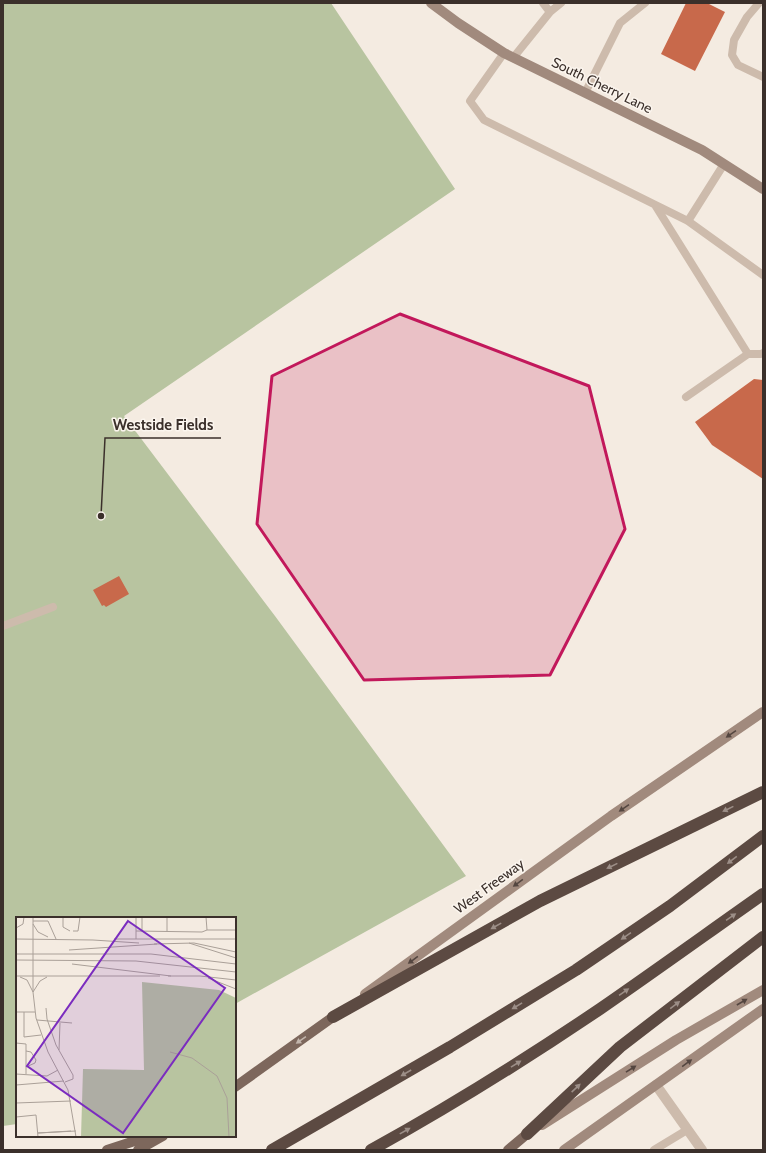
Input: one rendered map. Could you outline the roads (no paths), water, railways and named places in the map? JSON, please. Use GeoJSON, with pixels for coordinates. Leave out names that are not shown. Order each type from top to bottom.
{"type":"FeatureCollection","features":[{"type":"Feature","properties":{"kind":"highway"},"geometry":{"type":"LineString","coordinates":[[333,1017],[540,902],[763,792]]}},
{"type":"Feature","properties":{"kind":"highway"},"geometry":{"type":"LineString","coordinates":[[272,1150],[450,1047],[576,970],[670,906],[763,836]]}},
{"type":"Feature","properties":{"kind":"highway"},"geometry":{"type":"LineString","coordinates":[[371,1150],[416,1125],[520,1061],[600,1009],[763,894]]}},
{"type":"Feature","properties":{"kind":"highway"},"geometry":{"type":"LineString","coordinates":[[527,1134],[620,1047],[763,937]]}},
{"type":"Feature","properties":{"kind":"main road","name":"South Cherry Lane"},"geometry":{"type":"LineString","coordinates":[[431,3],[458,23],[504,53],[702,150],[763,189]]}},
{"type":"Feature","properties":{"kind":"main road","name":"West Freeway"},"geometry":{"type":"LineString","coordinates":[[236,1086],[611,816],[763,712]]}},
{"type":"Feature","properties":{"kind":"main road"},"geometry":{"type":"LineString","coordinates":[[508,1150],[527,1134],[676,1040],[763,990]]}},
{"type":"Feature","properties":{"kind":"main road"},"geometry":{"type":"LineString","coordinates":[[564,1150],[656,1086],[763,1008]]}},
{"type":"Feature","properties":{"kind":"main road"},"geometry":{"type":"LineString","coordinates":[[107,1150],[147,1137]]}},
{"type":"Feature","properties":{"kind":"main road"},"geometry":{"type":"LineString","coordinates":[[138,1150],[161,1137]]}},
{"type":"Feature","properties":{"kind":"street"},"geometry":{"type":"LineString","coordinates":[[656,1086],[702,1150]]}},
{"type":"Feature","properties":{"kind":"lane"},"geometry":{"type":"LineString","coordinates":[[543,3],[550,12]]}},
{"type":"Feature","properties":{"kind":"lane"},"geometry":{"type":"LineString","coordinates":[[513,58],[550,12],[561,3]]}},
{"type":"Feature","properties":{"kind":"lane"},"geometry":{"type":"LineString","coordinates":[[585,93],[620,23],[645,3]]}},
{"type":"Feature","properties":{"kind":"lane"},"geometry":{"type":"LineString","coordinates":[[759,3],[747,17],[734,40],[732,55],[738,65],[763,78]]}},
{"type":"Feature","properties":{"kind":"lane"},"geometry":{"type":"LineString","coordinates":[[504,53],[470,101],[484,120],[688,221],[763,275]]}},
{"type":"Feature","properties":{"kind":"lane"},"geometry":{"type":"LineString","coordinates":[[688,221],[724,164]]}},
{"type":"Feature","properties":{"kind":"lane"},"geometry":{"type":"LineString","coordinates":[[654,204],[748,354]]}},
{"type":"Feature","properties":{"kind":"lane"},"geometry":{"type":"LineString","coordinates":[[686,397],[748,354],[763,353]]}},
{"type":"Feature","properties":{"kind":"lane"},"geometry":{"type":"LineString","coordinates":[[3,626],[53,607]]}},
{"type":"Feature","properties":{"kind":"lane"},"geometry":{"type":"LineString","coordinates":[[654,1150],[687,1130]]}},
{"type":"Feature","properties":{"kind":"place","name":"Westside Fields"},"geometry":{"type":"Point","coordinates":[101,516]}}]}
